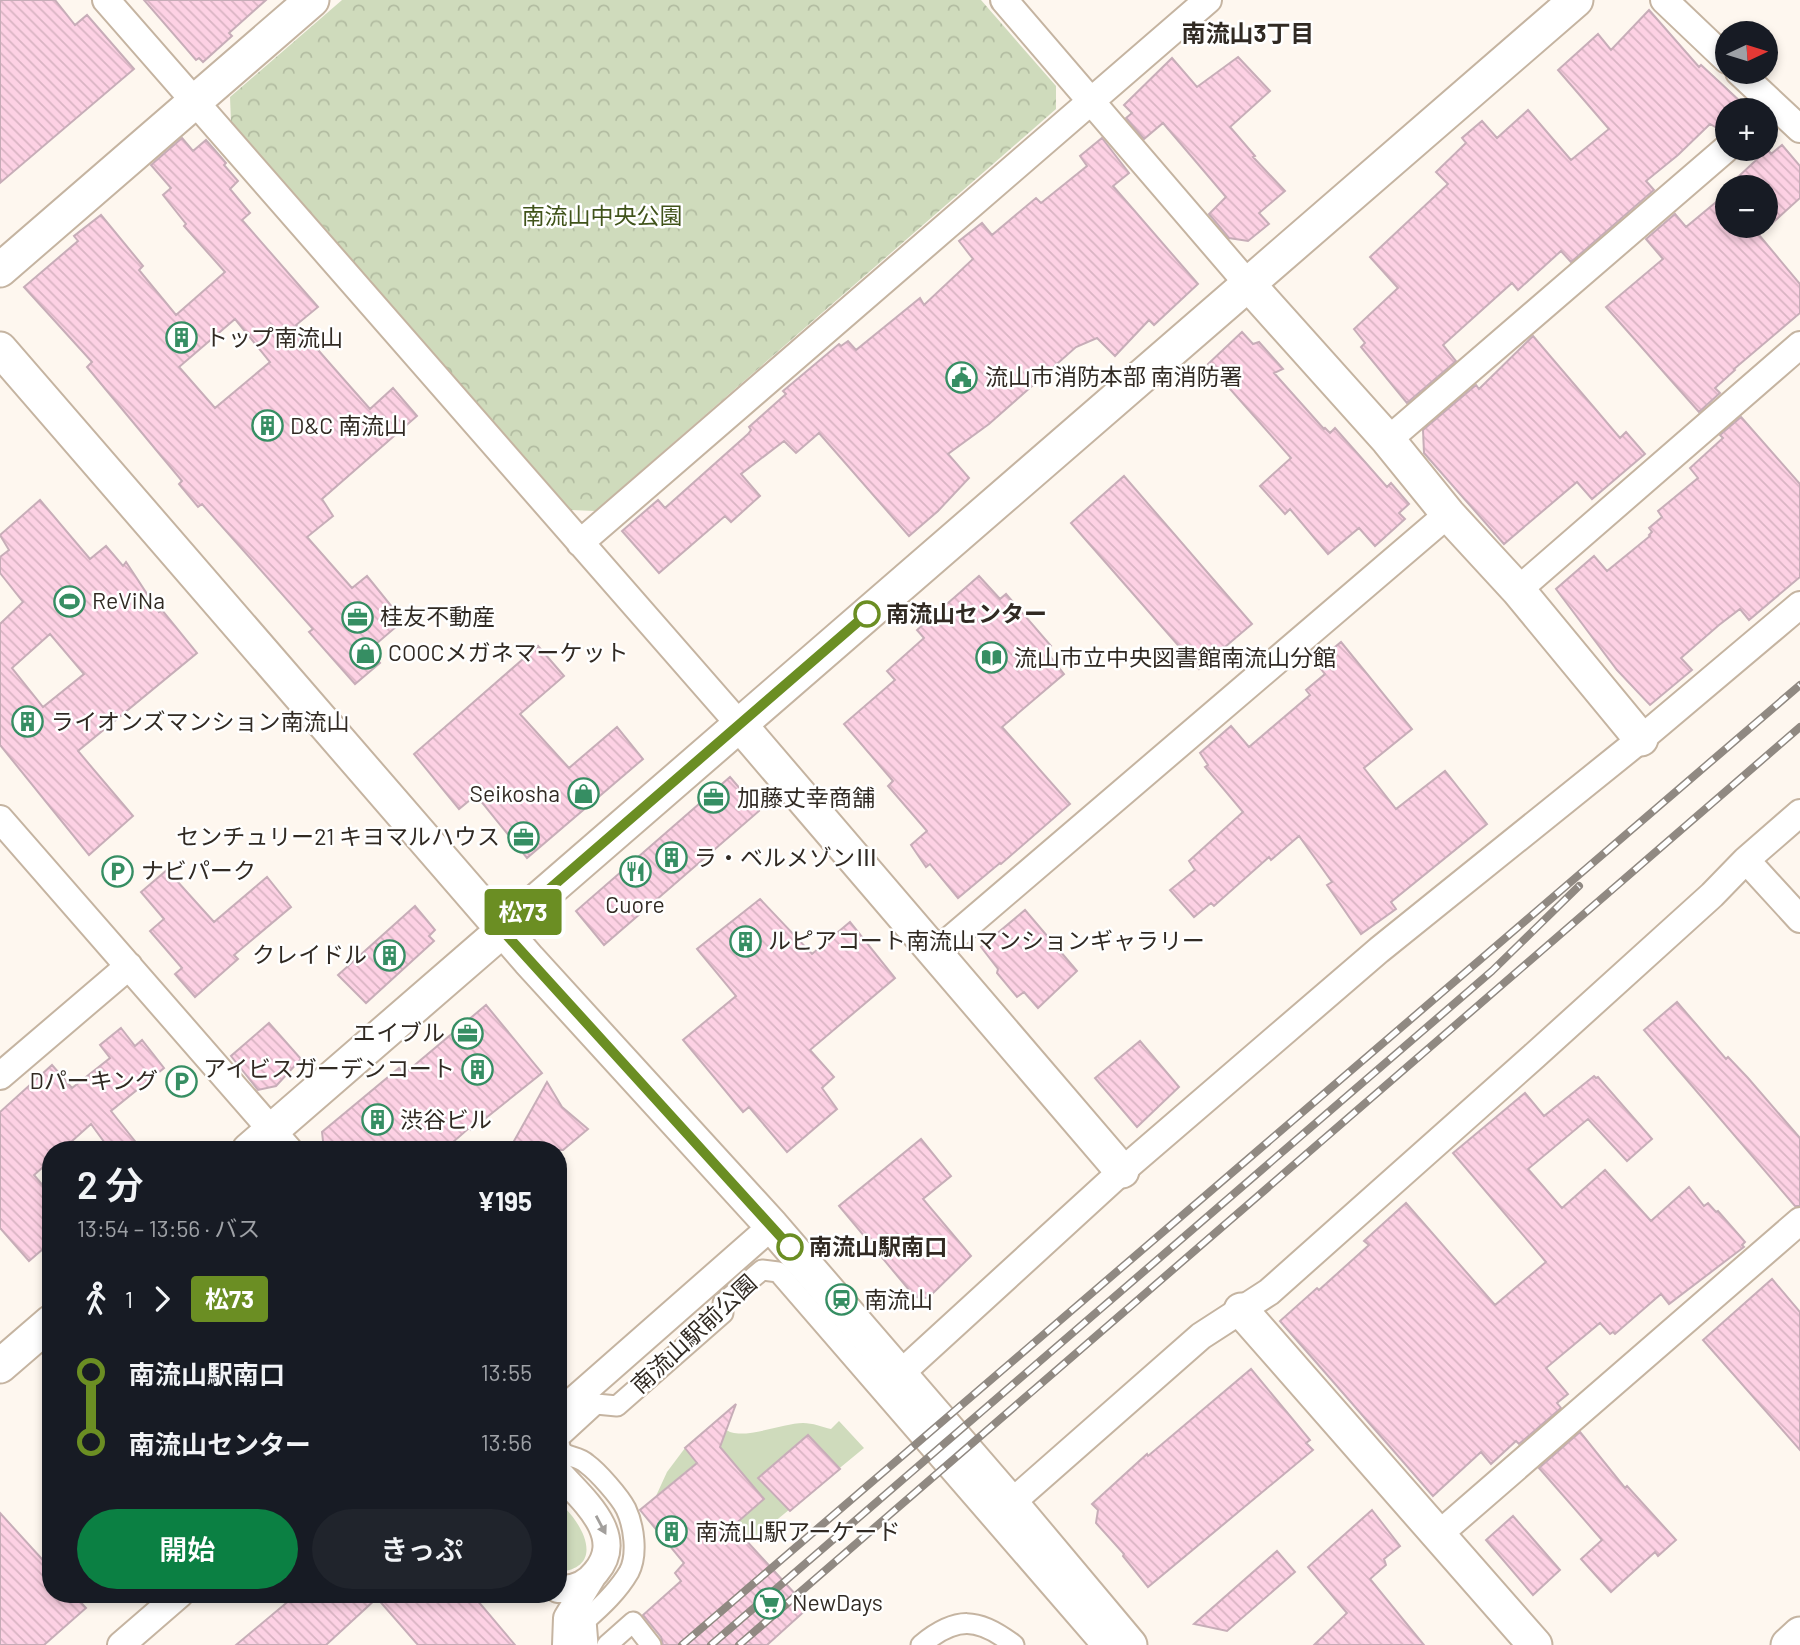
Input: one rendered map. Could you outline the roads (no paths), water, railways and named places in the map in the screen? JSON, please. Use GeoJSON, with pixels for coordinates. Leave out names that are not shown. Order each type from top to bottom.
{"type":"FeatureCollection","features":[{"type":"Feature","properties":{"kind":"street"},"geometry":{"type":"LineString","coordinates":[[106,0],[740,725],[1122,1171]]}},
{"type":"Feature","properties":{"kind":"street"},"geometry":{"type":"LineString","coordinates":[[0,270],[312,0]]}},
{"type":"Feature","properties":{"kind":"street"},"geometry":{"type":"LineString","coordinates":[[1004,0],[1248,284],[1388,440],[1448,514],[1518,590],[1641,739]]}},
{"type":"Feature","properties":{"kind":"street"},"geometry":{"type":"LineString","coordinates":[[580,543],[1208,0]]}},
{"type":"Feature","properties":{"kind":"street"},"geometry":{"type":"LineString","coordinates":[[272,1141],[502,930],[1576,0]]}},
{"type":"Feature","properties":{"kind":"street"},"geometry":{"type":"LineString","coordinates":[[1664,0],[1715,49]]}},
{"type":"Feature","properties":{"kind":"street"},"geometry":{"type":"LineString","coordinates":[[1749,84],[1760,98]]}},
{"type":"Feature","properties":{"kind":"street"},"geometry":{"type":"LineString","coordinates":[[1778,115],[1800,129]]}},
{"type":"Feature","properties":{"kind":"street"},"geometry":{"type":"LineString","coordinates":[[1388,440],[1715,158]]}},
{"type":"Feature","properties":{"kind":"street"},"geometry":{"type":"LineString","coordinates":[[1518,590],[1800,345]]}},
{"type":"Feature","properties":{"kind":"street"},"geometry":{"type":"LineString","coordinates":[[0,349],[502,930],[772,1226],[1130,1645]]}},
{"type":"Feature","properties":{"kind":"street"},"geometry":{"type":"LineString","coordinates":[[936,953],[1448,514]]}},
{"type":"Feature","properties":{"kind":"street"},"geometry":{"type":"LineString","coordinates":[[900,1374],[1122,1171],[1379,950],[1641,739],[1800,605]]}},
{"type":"Feature","properties":{"kind":"street"},"geometry":{"type":"LineString","coordinates":[[1011,1503],[1201,1336],[1269,1292],[1800,813]]}},
{"type":"Feature","properties":{"kind":"street"},"geometry":{"type":"LineString","coordinates":[[0,819],[129,966],[268,1141]]}},
{"type":"Feature","properties":{"kind":"street"},"geometry":{"type":"LineString","coordinates":[[1746,860],[1800,919]]}},
{"type":"Feature","properties":{"kind":"street"},"geometry":{"type":"LineString","coordinates":[[0,1076],[129,966]]}},
{"type":"Feature","properties":{"kind":"street"},"geometry":{"type":"LineString","coordinates":[[1438,1535],[1800,1221]]}},
{"type":"Feature","properties":{"kind":"street"},"geometry":{"type":"LineString","coordinates":[[567,1406],[772,1226]]}},
{"type":"Feature","properties":{"kind":"street","name":"南流山駅前公園"},"geometry":{"type":"LineString","coordinates":[[567,1431],[596,1404],[617,1406],[723,1314],[723,1303],[762,1270],[778,1272],[1101,1645]]}},
{"type":"Feature","properties":{"kind":"street"},"geometry":{"type":"LineString","coordinates":[[1241,1310],[1535,1645]]}},
{"type":"Feature","properties":{"kind":"street"},"geometry":{"type":"LineString","coordinates":[[0,1366],[42,1330]]}},
{"type":"Feature","properties":{"kind":"street","name":"南流山駅前公園"},"geometry":{"type":"LineString","coordinates":[[567,1456],[586,1462],[625,1507],[632,1526],[633,1559],[630,1571],[610,1598],[586,1620],[588,1645]]}},
{"type":"Feature","properties":{"kind":"street"},"geometry":{"type":"LineString","coordinates":[[566,1645],[567,1619],[603,1564],[607,1551],[607,1537],[600,1519],[567,1482]]}},
{"type":"Feature","properties":{"kind":"street"},"geometry":{"type":"LineString","coordinates":[[567,1588],[579,1586],[592,1577]]}},
{"type":"Feature","properties":{"kind":"street"},"geometry":{"type":"LineString","coordinates":[[121,1645],[170,1603]]}},
{"type":"Feature","properties":{"kind":"street"},"geometry":{"type":"LineString","coordinates":[[553,1603],[567,1619]]}},
{"type":"Feature","properties":{"kind":"street"},"geometry":{"type":"LineString","coordinates":[[607,1645],[633,1622],[651,1645]]}},
{"type":"Feature","properties":{"kind":"street"},"geometry":{"type":"LineString","coordinates":[[920,1645],[940,1629],[960,1623],[979,1625],[1014,1645]]}},
{"type":"Feature","properties":{"kind":"street"},"geometry":{"type":"LineString","coordinates":[[1788,1645],[1800,1634]]}},
{"type":"Feature","properties":{"kind":"railway"},"geometry":{"type":"LineString","coordinates":[[682,1645],[1800,685]]}},
{"type":"Feature","properties":{"kind":"railway"},"geometry":{"type":"LineString","coordinates":[[739,1645],[1800,727]]}},
{"type":"Feature","properties":{"kind":"railway"},"geometry":{"type":"LineString","coordinates":[[711,1645],[1492,971],[1579,886]]}},
{"type":"Feature","properties":{"kind":"place","name":"トップ南流山"},"geometry":{"type":"Point","coordinates":[182,338]}},
{"type":"Feature","properties":{"kind":"place","name":"流山市消防本部 南消防署"},"geometry":{"type":"Point","coordinates":[962,377]}},
{"type":"Feature","properties":{"kind":"place","name":"D&C 南流山"},"geometry":{"type":"Point","coordinates":[267,426]}},
{"type":"Feature","properties":{"kind":"place","name":"ReViNa"},"geometry":{"type":"Point","coordinates":[69,601]}},
{"type":"Feature","properties":{"kind":"place","name":"南流山センター"},"geometry":{"type":"Point","coordinates":[867,614]}},
{"type":"Feature","properties":{"kind":"place","name":"桂友不動産"},"geometry":{"type":"Point","coordinates":[357,617]}},
{"type":"Feature","properties":{"kind":"place","name":"COOCメガネマーケット"},"geometry":{"type":"Point","coordinates":[365,653]}},
{"type":"Feature","properties":{"kind":"place","name":"流山市立中央図書館南流山分館"},"geometry":{"type":"Point","coordinates":[991,658]}},
{"type":"Feature","properties":{"kind":"place","name":"ライオンズマンション南流山"},"geometry":{"type":"Point","coordinates":[28,722]}},
{"type":"Feature","properties":{"kind":"place","name":"Seikosha"},"geometry":{"type":"Point","coordinates":[583,794]}},
{"type":"Feature","properties":{"kind":"place","name":"加藤丈幸商舗"},"geometry":{"type":"Point","coordinates":[714,798]}},
{"type":"Feature","properties":{"kind":"place","name":"センチュリー21 キヨマルハウス"},"geometry":{"type":"Point","coordinates":[523,837]}},
{"type":"Feature","properties":{"kind":"place","name":"ラ・ベルメゾンⅢ"},"geometry":{"type":"Point","coordinates":[671,858]}},
{"type":"Feature","properties":{"kind":"place","name":"ナビパーク"},"geometry":{"type":"Point","coordinates":[118,871]}},
{"type":"Feature","properties":{"kind":"place","name":"Cuore"},"geometry":{"type":"Point","coordinates":[635,871]}},
{"type":"Feature","properties":{"kind":"place","name":"ルピアコート南流山マンションギャラリー"},"geometry":{"type":"Point","coordinates":[745,941]}},
{"type":"Feature","properties":{"kind":"place","name":"クレイドル"},"geometry":{"type":"Point","coordinates":[390,955]}},
{"type":"Feature","properties":{"kind":"place","name":"エイブル"},"geometry":{"type":"Point","coordinates":[468,1033]}},
{"type":"Feature","properties":{"kind":"place","name":"アイビスガーデンコート"},"geometry":{"type":"Point","coordinates":[478,1069]}},
{"type":"Feature","properties":{"kind":"place","name":"Dパーキング"},"geometry":{"type":"Point","coordinates":[181,1081]}},
{"type":"Feature","properties":{"kind":"place","name":"渋谷ビル"},"geometry":{"type":"Point","coordinates":[377,1120]}},
{"type":"Feature","properties":{"kind":"place","name":"南流山駅南口"},"geometry":{"type":"Point","coordinates":[790,1247]}},
{"type":"Feature","properties":{"kind":"place","name":"南流山"},"geometry":{"type":"Point","coordinates":[841,1300]}},
{"type":"Feature","properties":{"kind":"place","name":"南流山駅アーケード"},"geometry":{"type":"Point","coordinates":[672,1532]}},
{"type":"Feature","properties":{"kind":"place","name":"NewDays"},"geometry":{"type":"Point","coordinates":[769,1603]}},
{"type":"Feature","properties":{"kind":"district","name":"南流山3丁目"},"geometry":{"type":"Point","coordinates":[1248,34]}},
{"type":"Feature","properties":{"kind":"park label","name":"南流山中央公園"},"geometry":{"type":"Point","coordinates":[602,216]}}]}
